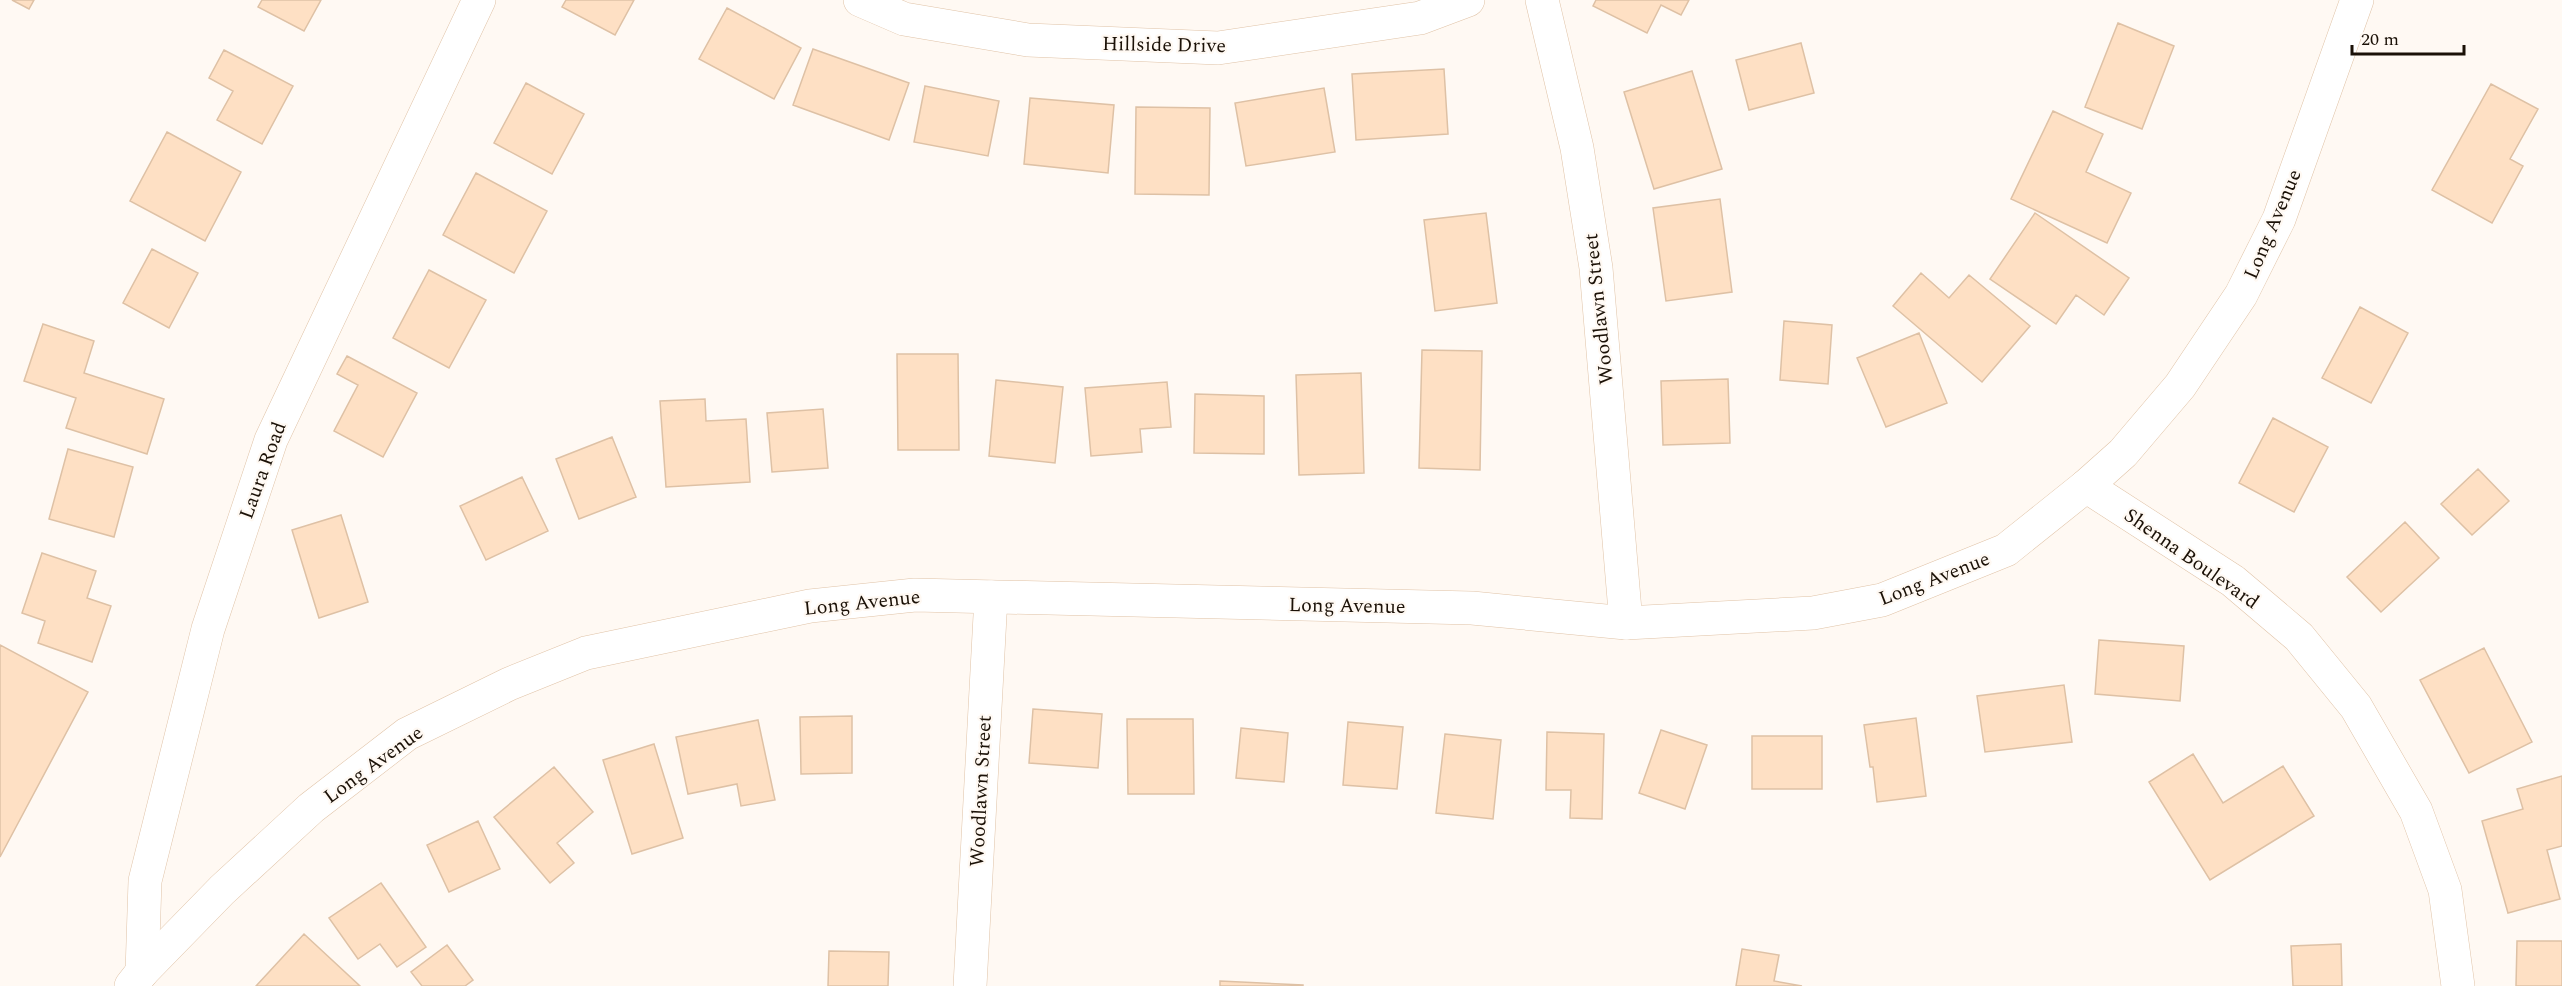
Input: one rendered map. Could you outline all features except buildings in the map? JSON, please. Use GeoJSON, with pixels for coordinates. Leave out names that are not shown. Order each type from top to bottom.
{"type":"FeatureCollection","features":[{"type":"Feature","properties":{"kind":"street","name":"Laura Road"},"geometry":{"type":"LineString","coordinates":[[136,979],[145,881],[208,629],[271,440],[479,0]]}},
{"type":"Feature","properties":{"kind":"street","name":"Hillside Drive"},"geometry":{"type":"LineString","coordinates":[[860,0],[904,19],[1028,40],[1218,48],[1420,18],[1468,0]]}},
{"type":"Feature","properties":{"kind":"street","name":"Woodlawn Street"},"geometry":{"type":"LineString","coordinates":[[1542,0],[1577,148],[1596,268],[1626,623]]}},
{"type":"Feature","properties":{"kind":"street","name":"Long Avenue"},"geometry":{"type":"LineString","coordinates":[[136,979],[222,890],[311,808],[407,734],[509,684],[586,653],[810,606],[915,595],[1472,608],[1626,623],[1813,613],[1882,600],[2006,550],[2123,453],[2180,386],[2241,295],[2279,219],[2357,0]]}},
{"type":"Feature","properties":{"kind":"street","name":"Shenna Boulevard"},"geometry":{"type":"LineString","coordinates":[[2086,486],[2233,581],[2299,638],[2356,707],[2416,811],[2445,890],[2458,986]]}},
{"type":"Feature","properties":{"kind":"street","name":"Woodlawn Street"},"geometry":{"type":"LineString","coordinates":[[970,986],[991,597]]}}]}
